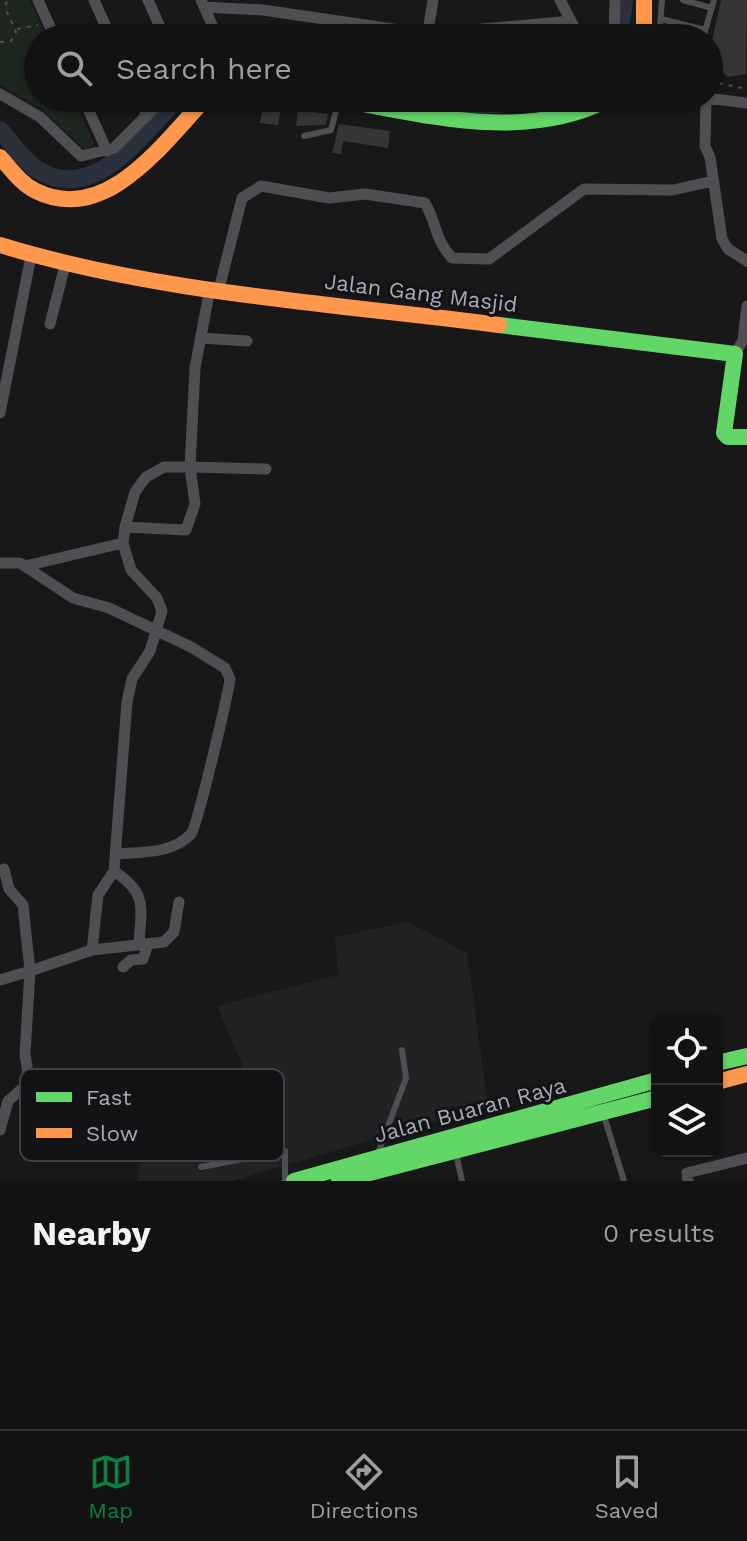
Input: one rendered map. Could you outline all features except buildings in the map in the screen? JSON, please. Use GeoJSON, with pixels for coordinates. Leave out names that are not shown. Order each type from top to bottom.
{"type":"FeatureCollection","features":[{"type":"Feature","properties":{"kind":"street"},"geometry":{"type":"LineString","coordinates":[[38,0],[49,24]]}},
{"type":"Feature","properties":{"kind":"street"},"geometry":{"type":"LineString","coordinates":[[94,0],[105,24]]}},
{"type":"Feature","properties":{"kind":"street"},"geometry":{"type":"LineString","coordinates":[[148,0],[159,24]]}},
{"type":"Feature","properties":{"kind":"street"},"geometry":{"type":"LineString","coordinates":[[429,24],[433,0]]}},
{"type":"Feature","properties":{"kind":"street"},"geometry":{"type":"LineString","coordinates":[[560,0],[573,24]]}},
{"type":"Feature","properties":{"kind":"street"},"geometry":{"type":"LineString","coordinates":[[614,24],[615,0]]}},
{"type":"Feature","properties":{"kind":"street"},"geometry":{"type":"LineString","coordinates":[[644,0],[644,24]]}},
{"type":"Feature","properties":{"kind":"street"},"geometry":{"type":"LineString","coordinates":[[211,24],[202,4],[260,5],[362,24]]}},
{"type":"Feature","properties":{"kind":"street"},"geometry":{"type":"LineString","coordinates":[[542,24],[571,21]]}},
{"type":"Feature","properties":{"kind":"street"},"geometry":{"type":"LineString","coordinates":[[0,94],[24,108]]}},
{"type":"Feature","properties":{"kind":"street"},"geometry":{"type":"LineString","coordinates":[[723,100],[747,103]]}},
{"type":"Feature","properties":{"kind":"street"},"geometry":{"type":"LineString","coordinates":[[31,112],[81,156],[107,151],[151,112]]}},
{"type":"Feature","properties":{"kind":"street"},"geometry":{"type":"LineString","coordinates":[[89,112],[107,151]]}},
{"type":"Feature","properties":{"kind":"street"},"geometry":{"type":"LineString","coordinates":[[145,112],[147,116]]}},
{"type":"Feature","properties":{"kind":"street"},"geometry":{"type":"LineString","coordinates":[[0,157],[36,191],[55,199],[91,198],[124,181],[192,112]]}},
{"type":"Feature","properties":{"kind":"street"},"geometry":{"type":"LineString","coordinates":[[417,112],[479,122],[581,112]]}},
{"type":"Feature","properties":{"kind":"street"},"geometry":{"type":"LineString","coordinates":[[706,112],[705,146],[710,157],[722,239],[728,249],[747,261]]}},
{"type":"Feature","properties":{"kind":"street"},"geometry":{"type":"LineString","coordinates":[[125,527],[186,530],[195,504],[190,467],[195,368],[201,338],[242,198],[261,186],[329,198],[365,194],[425,203],[435,221],[437,242],[452,258],[489,259],[584,189],[673,190],[713,181]]}},
{"type":"Feature","properties":{"kind":"street","name":"Jalan Gang Masjid"},"geometry":{"type":"LineString","coordinates":[[0,245],[65,265],[214,288],[556,334],[735,354]]}},
{"type":"Feature","properties":{"kind":"street"},"geometry":{"type":"LineString","coordinates":[[0,413],[31,256]]}},
{"type":"Feature","properties":{"kind":"street"},"geometry":{"type":"LineString","coordinates":[[50,324],[65,265]]}},
{"type":"Feature","properties":{"kind":"street"},"geometry":{"type":"LineString","coordinates":[[747,306],[742,344],[735,354],[725,435],[747,437]]}},
{"type":"Feature","properties":{"kind":"street"},"geometry":{"type":"LineString","coordinates":[[201,338],[247,341]]}},
{"type":"Feature","properties":{"kind":"street"},"geometry":{"type":"LineString","coordinates":[[92,950],[98,895],[114,871],[117,786],[127,702],[132,679],[157,632],[161,604],[131,570],[123,543],[135,492],[146,477],[164,467],[266,469]]}},
{"type":"Feature","properties":{"kind":"street"},"geometry":{"type":"LineString","coordinates":[[24,566],[123,543]]}},
{"type":"Feature","properties":{"kind":"street"},"geometry":{"type":"LineString","coordinates":[[3,562],[24,566],[73,598],[109,608],[191,647],[225,668],[229,689],[215,738],[201,810],[192,833],[169,849],[116,854]]}},
{"type":"Feature","properties":{"kind":"street"},"geometry":{"type":"LineString","coordinates":[[4,869],[7,886],[23,905],[30,971],[25,1054],[27,1069]]}},
{"type":"Feature","properties":{"kind":"street"},"geometry":{"type":"LineString","coordinates":[[114,871],[134,886],[142,902],[143,959],[131,960],[123,967]]}},
{"type":"Feature","properties":{"kind":"street"},"geometry":{"type":"LineString","coordinates":[[0,980],[92,950],[164,942],[172,936],[179,902]]}},
{"type":"Feature","properties":{"kind":"street"},"geometry":{"type":"LineString","coordinates":[[723,1062],[747,1056]]}},
{"type":"Feature","properties":{"kind":"street"},"geometry":{"type":"LineString","coordinates":[[723,1081],[746,1077]]}},
{"type":"Feature","properties":{"kind":"street","name":"Jalan Buaran Raya"},"geometry":{"type":"LineString","coordinates":[[294,1181],[651,1082]]}},
{"type":"Feature","properties":{"kind":"street"},"geometry":{"type":"LineString","coordinates":[[0,1130],[8,1101],[20,1090]]}},
{"type":"Feature","properties":{"kind":"street","name":"Jalan Buaran Raya"},"geometry":{"type":"LineString","coordinates":[[339,1181],[651,1100]]}},
{"type":"Feature","properties":{"kind":"street"},"geometry":{"type":"LineString","coordinates":[[688,1181],[687,1173],[747,1158]]}},
{"type":"Feature","properties":{"kind":"lane"},"geometry":{"type":"LineString","coordinates":[[660,24],[662,0]]}},
{"type":"Feature","properties":{"kind":"lane"},"geometry":{"type":"LineString","coordinates":[[683,0],[713,4],[707,24]]}},
{"type":"Feature","properties":{"kind":"lane"},"geometry":{"type":"LineString","coordinates":[[661,19],[675,24]]}},
{"type":"Feature","properties":{"kind":"lane"},"geometry":{"type":"LineString","coordinates":[[304,136],[331,130],[334,112]]}},
{"type":"Feature","properties":{"kind":"lane"},"geometry":{"type":"LineString","coordinates":[[379,1158],[378,1152],[406,1078],[402,1050]]}},
{"type":"Feature","properties":{"kind":"lane"},"geometry":{"type":"LineString","coordinates":[[603,1112],[624,1181]]}},
{"type":"Feature","properties":{"kind":"lane"},"geometry":{"type":"LineString","coordinates":[[284,1151],[285,1181]]}},
{"type":"Feature","properties":{"kind":"lane"},"geometry":{"type":"LineString","coordinates":[[456,1152],[462,1181]]}},
{"type":"Feature","properties":{"kind":"lane"},"geometry":{"type":"LineString","coordinates":[[201,1167],[232,1161]]}},
{"type":"Feature","properties":{"kind":"path"},"geometry":{"type":"LineString","coordinates":[[0,42],[11,41],[16,29],[6,9],[6,0]]}},
{"type":"Feature","properties":{"kind":"path"},"geometry":{"type":"LineString","coordinates":[[33,24],[47,20]]}},
{"type":"Feature","properties":{"kind":"path"},"geometry":{"type":"LineString","coordinates":[[16,29],[24,27]]}},
{"type":"Feature","properties":{"kind":"path"},"geometry":{"type":"LineString","coordinates":[[723,84],[747,89]]}},
{"type":"Feature","properties":{"kind":"shaded area"},"geometry":{"type":"Polygon","coordinates":[[[0,0],[30,0],[41,24],[24,24],[24,99],[0,85],[0,0]]]}},
{"type":"Feature","properties":{"kind":"shaded area"},"geometry":{"type":"Polygon","coordinates":[[[44,112],[80,112],[95,145],[85,149],[44,112]]]}},
{"type":"Feature","properties":{"kind":"shaded area"},"geometry":{"type":"Polygon","coordinates":[[[408,922],[467,953],[488,1106],[232,1181],[137,1181],[138,1169],[144,1161],[284,1161],[284,1069],[244,1069],[217,1006],[338,975],[335,937],[408,922]]]}},
{"type":"Feature","properties":{"kind":"waterway"},"geometry":{"type":"LineString","coordinates":[[621,24],[624,0]]}},
{"type":"Feature","properties":{"kind":"waterway"},"geometry":{"type":"LineString","coordinates":[[0,130],[38,170],[59,178],[79,178],[98,172],[116,160],[165,112]]}},
{"type":"Feature","properties":{"kind":"traffic: fast"},"geometry":{"type":"LineString","coordinates":[[410,112],[473,121],[509,122],[544,120],[578,112]]}},
{"type":"Feature","properties":{"kind":"traffic: fast"},"geometry":{"type":"LineString","coordinates":[[499,325],[735,354],[724,433],[728,437],[747,437]]}},
{"type":"Feature","properties":{"kind":"traffic: fast"},"geometry":{"type":"LineString","coordinates":[[723,1062],[747,1056]]}},
{"type":"Feature","properties":{"kind":"traffic: fast"},"geometry":{"type":"LineString","coordinates":[[294,1181],[651,1082]]}},
{"type":"Feature","properties":{"kind":"traffic: fast"},"geometry":{"type":"LineString","coordinates":[[339,1181],[651,1100]]}},
{"type":"Feature","properties":{"kind":"traffic: slow"},"geometry":{"type":"LineString","coordinates":[[644,0],[644,24]]}},
{"type":"Feature","properties":{"kind":"traffic: slow"},"geometry":{"type":"LineString","coordinates":[[0,157],[36,191],[62,199],[86,197],[109,189],[132,174],[193,112]]}},
{"type":"Feature","properties":{"kind":"traffic: slow"},"geometry":{"type":"LineString","coordinates":[[0,245],[121,275],[183,286],[499,325]]}},
{"type":"Feature","properties":{"kind":"traffic: slow"},"geometry":{"type":"LineString","coordinates":[[723,1080],[747,1074]]}}]}
